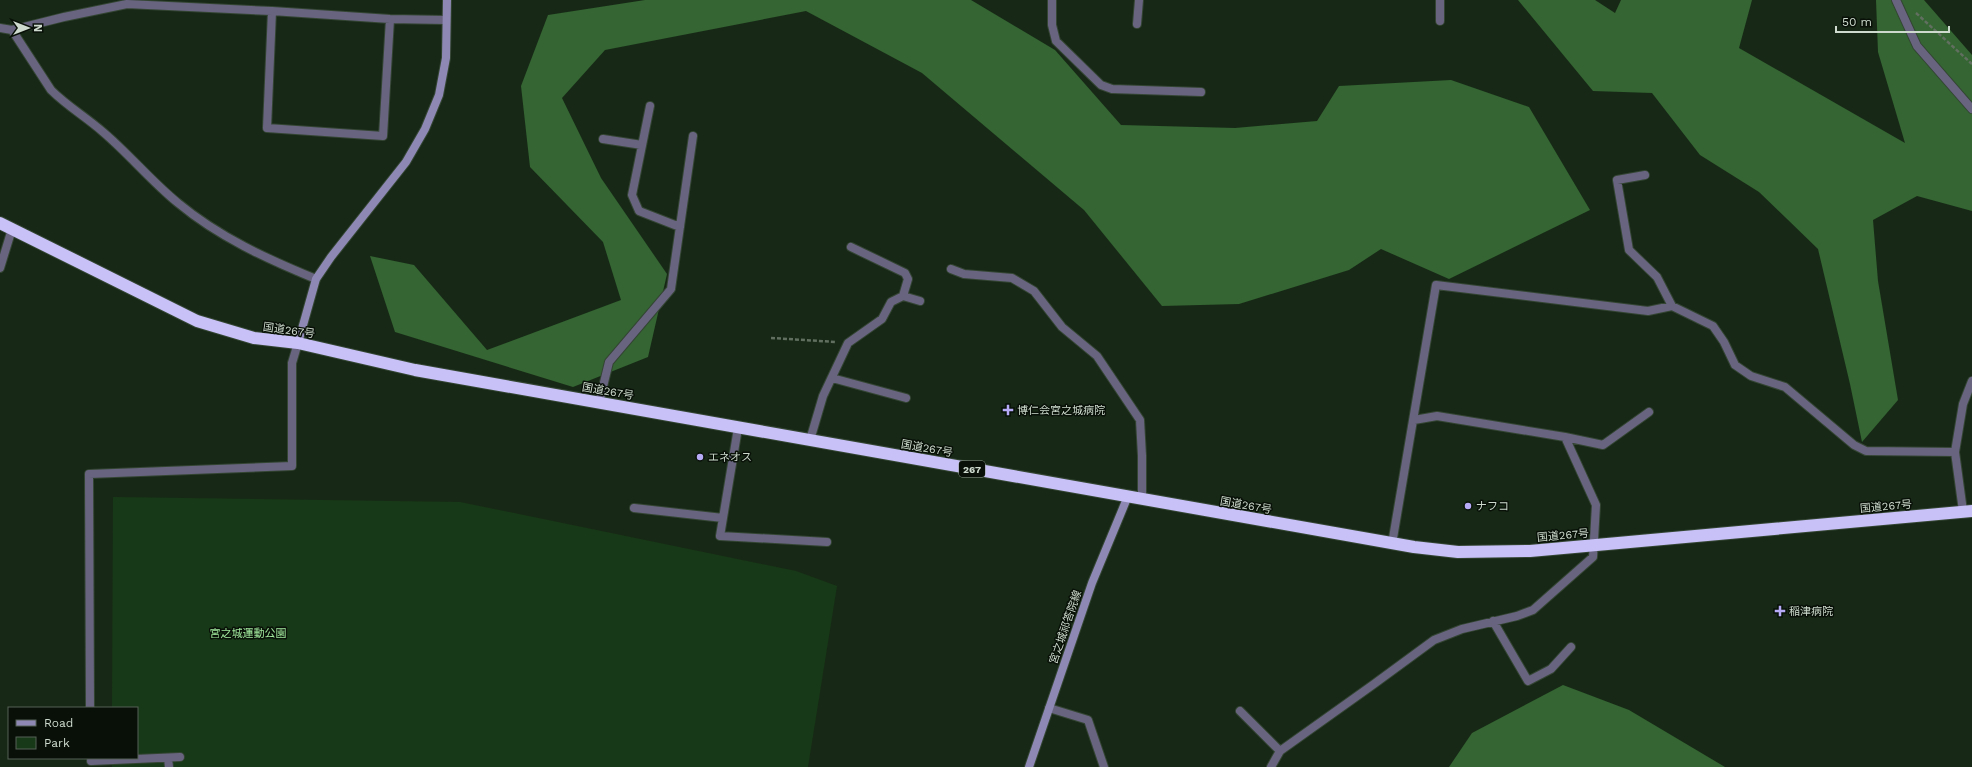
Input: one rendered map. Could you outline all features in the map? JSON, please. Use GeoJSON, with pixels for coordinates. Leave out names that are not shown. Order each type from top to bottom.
{"type":"FeatureCollection","features":[{"type":"Feature","properties":{"kind":"highway","name":"国道267号"},"geometry":{"type":"LineString","coordinates":[[0,223],[197,321],[254,338],[298,343],[415,370],[1392,544],[1458,552],[1496,552],[1594,545],[1967,511]]}},
{"type":"Feature","properties":{"kind":"street"},"geometry":{"type":"LineString","coordinates":[[90,707],[89,474],[292,466],[292,363],[316,279],[331,257],[406,162],[425,129],[439,95],[446,58],[447,0]]}},
{"type":"Feature","properties":{"kind":"street"},"geometry":{"type":"LineString","coordinates":[[1052,0],[1052,25],[1056,41],[1101,85],[1112,88],[1201,92]]}},
{"type":"Feature","properties":{"kind":"street"},"geometry":{"type":"LineString","coordinates":[[1137,24],[1139,0]]}},
{"type":"Feature","properties":{"kind":"street"},"geometry":{"type":"LineString","coordinates":[[1440,0],[1440,21]]}},
{"type":"Feature","properties":{"kind":"street"},"geometry":{"type":"LineString","coordinates":[[1896,0],[1917,46],[1972,109]]}},
{"type":"Feature","properties":{"kind":"street"},"geometry":{"type":"LineString","coordinates":[[0,28],[12,30],[64,16],[127,4],[272,11],[390,19],[446,20]]}},
{"type":"Feature","properties":{"kind":"street"},"geometry":{"type":"LineString","coordinates":[[272,11],[267,128],[383,136],[390,19]]}},
{"type":"Feature","properties":{"kind":"street"},"geometry":{"type":"LineString","coordinates":[[12,30],[52,90],[103,132],[178,203],[224,235],[271,261],[316,279]]}},
{"type":"Feature","properties":{"kind":"street"},"geometry":{"type":"LineString","coordinates":[[650,106],[632,195],[639,211],[680,227]]}},
{"type":"Feature","properties":{"kind":"street"},"geometry":{"type":"LineString","coordinates":[[599,403],[609,362],[671,289],[694,136]]}},
{"type":"Feature","properties":{"kind":"street"},"geometry":{"type":"LineString","coordinates":[[603,139],[642,145]]}},
{"type":"Feature","properties":{"kind":"street"},"geometry":{"type":"LineString","coordinates":[[1645,175],[1617,180],[1629,250],[1657,277],[1672,306],[1712,326],[1724,342],[1735,365],[1751,376],[1785,387],[1854,445],[1866,451],[1955,452]]}},
{"type":"Feature","properties":{"kind":"street"},"geometry":{"type":"LineString","coordinates":[[0,268],[12,229]]}},
{"type":"Feature","properties":{"kind":"street"},"geometry":{"type":"LineString","coordinates":[[851,247],[905,273],[908,279],[903,296]]}},
{"type":"Feature","properties":{"kind":"street"},"geometry":{"type":"LineString","coordinates":[[951,269],[964,274],[1012,278],[1034,292],[1062,327],[1097,356],[1140,420],[1142,499]]}},
{"type":"Feature","properties":{"kind":"street"},"geometry":{"type":"LineString","coordinates":[[1392,544],[1436,285],[1648,311],[1672,306]]}},
{"type":"Feature","properties":{"kind":"street"},"geometry":{"type":"LineString","coordinates":[[810,440],[823,396],[848,343],[882,319],[890,302],[903,296],[920,301]]}},
{"type":"Feature","properties":{"kind":"street"},"geometry":{"type":"LineString","coordinates":[[832,378],[906,398]]}},
{"type":"Feature","properties":{"kind":"street"},"geometry":{"type":"LineString","coordinates":[[1967,511],[1955,452],[1963,404],[1972,381]]}},
{"type":"Feature","properties":{"kind":"street"},"geometry":{"type":"LineString","coordinates":[[1414,420],[1437,416],[1565,437],[1603,446],[1649,412]]}},
{"type":"Feature","properties":{"kind":"street"},"geometry":{"type":"LineString","coordinates":[[738,428],[720,536],[827,542]]}},
{"type":"Feature","properties":{"kind":"street"},"geometry":{"type":"LineString","coordinates":[[1271,767],[1280,751],[1434,640],[1462,628],[1518,616],[1533,610],[1593,557],[1596,505],[1565,437]]}},
{"type":"Feature","properties":{"kind":"street","name":"宮之城祁答院線"},"geometry":{"type":"LineString","coordinates":[[1029,767],[1092,583],[1128,496]]}},
{"type":"Feature","properties":{"kind":"street"},"geometry":{"type":"LineString","coordinates":[[634,508],[723,518]]}},
{"type":"Feature","properties":{"kind":"street"},"geometry":{"type":"LineString","coordinates":[[1493,622],[1528,681],[1551,669],[1571,647]]}},
{"type":"Feature","properties":{"kind":"street"},"geometry":{"type":"LineString","coordinates":[[1049,708],[1088,720],[1104,767]]}},
{"type":"Feature","properties":{"kind":"street"},"geometry":{"type":"LineString","coordinates":[[1240,711],[1280,751]]}},
{"type":"Feature","properties":{"kind":"street"},"geometry":{"type":"LineString","coordinates":[[91,762],[180,757]]}},
{"type":"Feature","properties":{"kind":"street"},"geometry":{"type":"LineString","coordinates":[[168,758],[169,767]]}},
{"type":"Feature","properties":{"kind":"path"},"geometry":{"type":"LineString","coordinates":[[1912,10],[1972,64]]}},
{"type":"Feature","properties":{"kind":"path"},"geometry":{"type":"LineString","coordinates":[[771,338],[848,343]]}},
{"type":"Feature","properties":{"kind":"green space"},"geometry":{"type":"Polygon","coordinates":[[[645,0],[971,0],[1055,50],[1121,125],[1235,128],[1317,121],[1339,86],[1451,80],[1529,107],[1590,210],[1449,279],[1381,249],[1349,270],[1239,304],[1162,306],[1084,210],[922,73],[806,11],[605,50],[562,98],[601,178],[667,274],[648,357],[573,387],[395,332],[370,256],[414,265],[487,350],[621,300],[603,242],[530,167],[521,86],[548,15],[645,0]]]}},
{"type":"Feature","properties":{"kind":"green space"},"geometry":{"type":"Polygon","coordinates":[[[1518,0],[1595,0],[1615,13],[1621,0],[1752,0],[1739,48],[1905,143],[1878,52],[1876,0],[1924,0],[1972,55],[1972,211],[1917,196],[1873,220],[1878,281],[1898,400],[1862,442],[1818,249],[1759,192],[1700,155],[1652,93],[1593,91],[1518,0]]]}},
{"type":"Feature","properties":{"kind":"green space","name":"宮之城運動公園"},"geometry":{"type":"Polygon","coordinates":[[[113,497],[460,502],[796,571],[837,586],[808,767],[112,767],[112,759],[138,759],[138,707],[112,707],[113,497]]]}},
{"type":"Feature","properties":{"kind":"green space"},"geometry":{"type":"Polygon","coordinates":[[[1563,685],[1629,710],[1725,767],[1449,767],[1472,733],[1563,685]]]}},
{"type":"Feature","properties":{"kind":"place","name":"博仁会宮之城病院"},"geometry":{"type":"Point","coordinates":[1008,410]}},
{"type":"Feature","properties":{"kind":"place","name":"エネオス"},"geometry":{"type":"Point","coordinates":[700,457]}},
{"type":"Feature","properties":{"kind":"place","name":"ナフコ"},"geometry":{"type":"Point","coordinates":[1468,506]}},
{"type":"Feature","properties":{"kind":"place","name":"稲津病院"},"geometry":{"type":"Point","coordinates":[1780,611]}}]}
